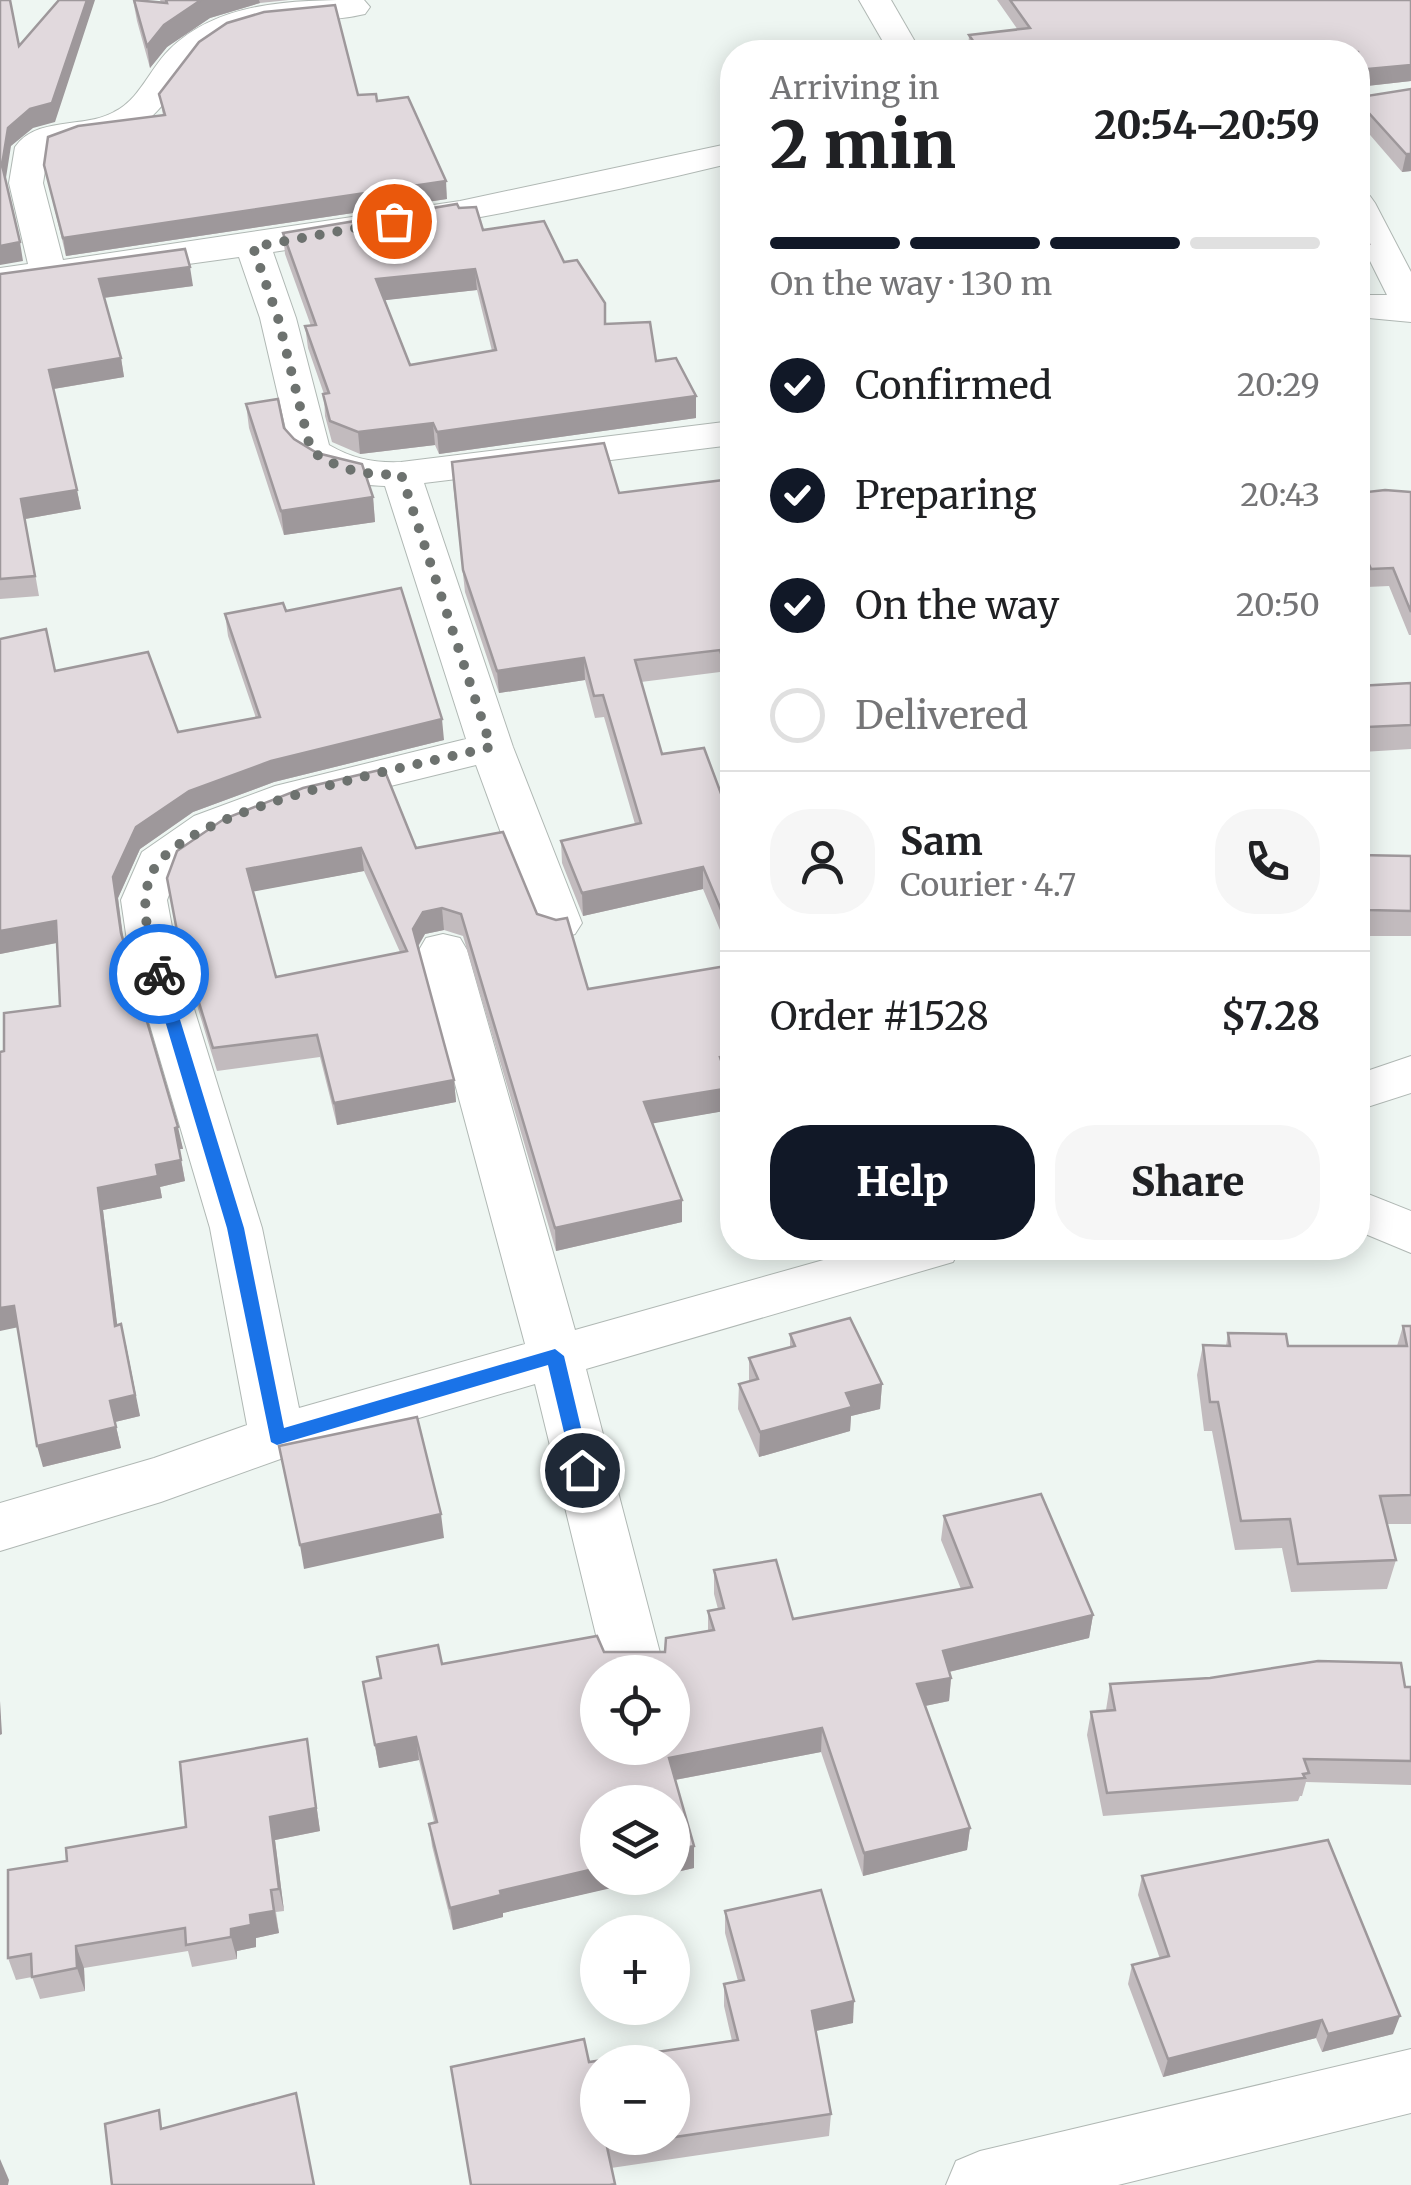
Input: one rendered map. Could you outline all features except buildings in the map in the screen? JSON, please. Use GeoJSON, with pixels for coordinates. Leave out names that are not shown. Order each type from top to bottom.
{"type":"FeatureCollection","features":[{"type":"Feature","properties":{"kind":"street"},"geometry":{"type":"LineString","coordinates":[[874,0],[898,40]]}},
{"type":"Feature","properties":{"kind":"street"},"geometry":{"type":"LineString","coordinates":[[48,273],[26,183],[32,146],[43,138],[122,122],[138,112],[178,58],[221,25],[282,12],[354,7]]}},
{"type":"Feature","properties":{"kind":"street"},"geometry":{"type":"LineString","coordinates":[[0,279],[253,247],[593,188],[720,156]]}},
{"type":"Feature","properties":{"kind":"street"},"geometry":{"type":"LineString","coordinates":[[1370,227],[1411,309]]}},
{"type":"Feature","properties":{"kind":"street"},"geometry":{"type":"LineString","coordinates":[[253,247],[278,318],[311,451],[337,468],[367,476],[401,474],[720,434]]}},
{"type":"Feature","properties":{"kind":"street"},"geometry":{"type":"LineString","coordinates":[[1370,304],[1411,309]]}},
{"type":"Feature","properties":{"kind":"street"},"geometry":{"type":"LineString","coordinates":[[401,474],[491,747],[558,923]]}},
{"type":"Feature","properties":{"kind":"street"},"geometry":{"type":"LineString","coordinates":[[277,1437],[236,1228],[152,954],[144,900],[158,863],[210,828],[291,796],[491,747]]}},
{"type":"Feature","properties":{"kind":"street"},"geometry":{"type":"LineString","coordinates":[[444,950],[555,1356],[631,1655]]}},
{"type":"Feature","properties":{"kind":"street"},"geometry":{"type":"LineString","coordinates":[[1370,1088],[1411,1074]]}},
{"type":"Feature","properties":{"kind":"street"},"geometry":{"type":"LineString","coordinates":[[1370,1214],[1411,1233]]}},
{"type":"Feature","properties":{"kind":"street"},"geometry":{"type":"LineString","coordinates":[[0,1527],[162,1479],[277,1437],[894,1260]]}},
{"type":"Feature","properties":{"kind":"street"},"geometry":{"type":"LineString","coordinates":[[980,2185],[1411,2081]]}},
{"type":"Feature","properties":{"kind":"way so far"},"geometry":{"type":"LineString","coordinates":[[159,974],[144,900],[158,863],[210,828],[291,796],[491,747],[401,474],[367,476],[337,468],[311,451],[278,318],[253,247],[394,221]]}},
{"type":"Feature","properties":{"kind":"route"},"geometry":{"type":"LineString","coordinates":[[159,974],[236,1228],[277,1437],[555,1356],[582,1470]]}}]}
